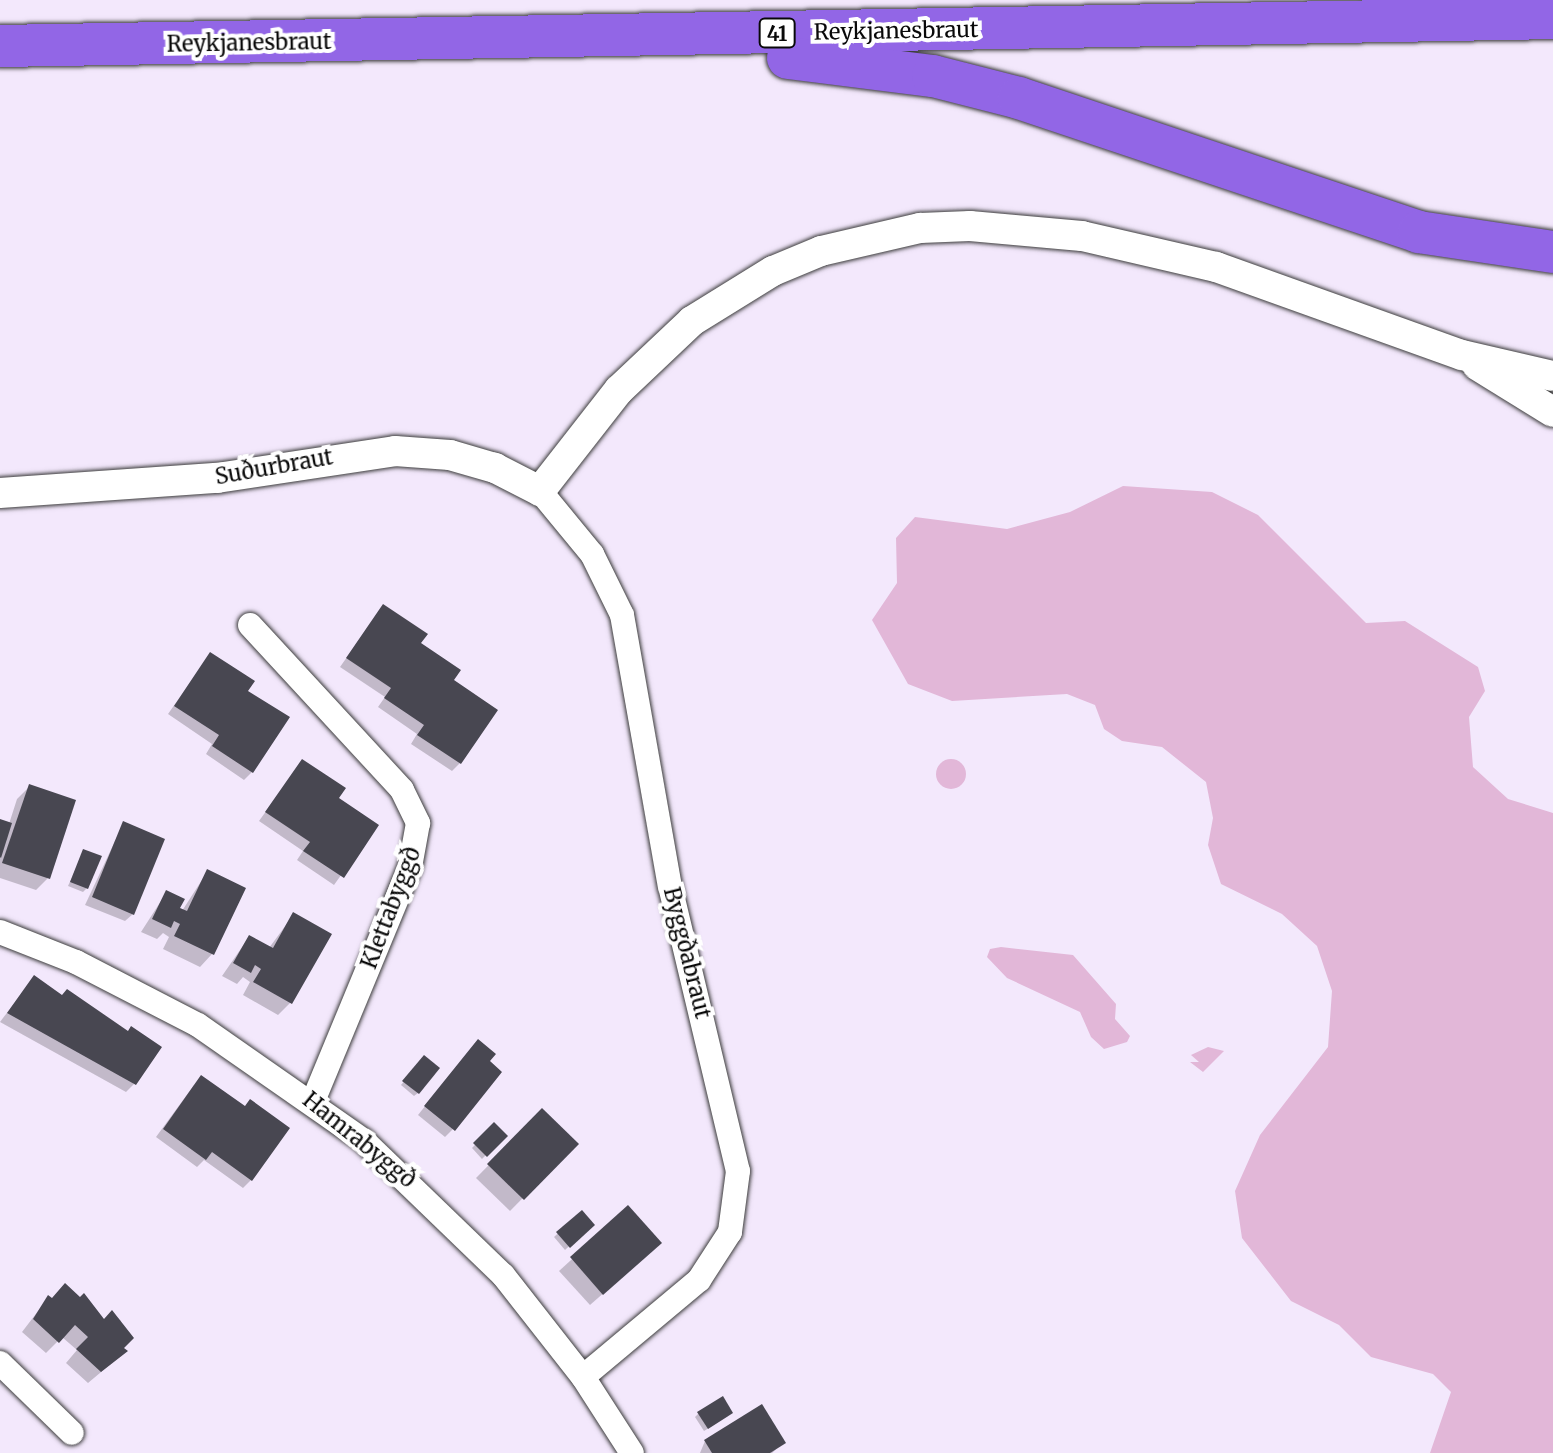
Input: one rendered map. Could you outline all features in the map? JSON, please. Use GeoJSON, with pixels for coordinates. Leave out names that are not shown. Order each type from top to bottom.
{"type":"FeatureCollection","features":[{"type":"Feature","properties":{"kind":"highway","name":"Reykjanesbraut"},"geometry":{"type":"LineString","coordinates":[[0,46],[1553,18]]}},
{"type":"Feature","properties":{"kind":"highway"},"geometry":{"type":"LineString","coordinates":[[152,45],[403,61],[736,55],[847,61],[1019,98],[1419,232],[1553,252]]}},
{"type":"Feature","properties":{"kind":"street"},"geometry":{"type":"LineString","coordinates":[[540,491],[619,390],[692,321],[773,271],[821,251],[920,228],[970,226],[1082,236],[1216,267],[1462,355],[1553,376]]}},
{"type":"Feature","properties":{"kind":"street"},"geometry":{"type":"LineString","coordinates":[[1462,355],[1553,412]]}},
{"type":"Feature","properties":{"kind":"street","name":"Suðurbraut"},"geometry":{"type":"LineString","coordinates":[[0,493],[217,478],[395,451],[450,455],[495,468],[540,491]]}},
{"type":"Feature","properties":{"kind":"street","name":"Byggðabraut"},"geometry":{"type":"LineString","coordinates":[[540,491],[592,554],[622,615],[670,886],[738,1171],[730,1232],[699,1280],[583,1377]]}},
{"type":"Feature","properties":{"kind":"street","name":"Klettabyggð"},"geometry":{"type":"LineString","coordinates":[[250,625],[402,790],[418,823],[410,867],[313,1101]]}},
{"type":"Feature","properties":{"kind":"street","name":"Hamrabyggð"},"geometry":{"type":"LineString","coordinates":[[0,932],[138,992],[313,1101],[459,1228],[583,1377],[632,1453]]}},
{"type":"Feature","properties":{"kind":"street"},"geometry":{"type":"LineString","coordinates":[[0,1363],[72,1433]]}},
{"type":"Feature","properties":{"kind":"shaded area"},"geometry":{"type":"Polygon","coordinates":[[[1123,486],[1212,492],[1258,515],[1366,623],[1405,621],[1478,667],[1485,691],[1469,717],[1473,767],[1508,799],[1553,813],[1553,1453],[1430,1453],[1451,1392],[1433,1374],[1371,1357],[1339,1325],[1291,1301],[1242,1238],[1235,1191],[1260,1135],[1328,1047],[1332,991],[1317,946],[1282,914],[1221,884],[1208,845],[1213,818],[1206,782],[1162,747],[1122,741],[1104,729],[1095,705],[1067,694],[952,701],[908,684],[872,620],[897,583],[896,538],[915,517],[1007,529],[1070,512],[1123,486]]]}},
{"type":"Feature","properties":{"kind":"shaded area"},"geometry":{"type":"Polygon","coordinates":[[[951,759],[962,763],[966,774],[962,785],[951,789],[940,785],[936,774],[940,763],[951,759]]]}},
{"type":"Feature","properties":{"kind":"shaded area"},"geometry":{"type":"Polygon","coordinates":[[[1001,947],[1073,955],[1116,1004],[1115,1019],[1130,1036],[1127,1042],[1104,1049],[1091,1037],[1080,1012],[1007,978],[987,957],[990,949],[1001,947]]]}},
{"type":"Feature","properties":{"kind":"shaded area"},"geometry":{"type":"Polygon","coordinates":[[[1208,1047],[1224,1051],[1203,1072],[1190,1062],[1199,1062],[1191,1055],[1208,1047]]]}},
{"type":"Feature","properties":{"kind":"building"},"geometry":{"type":"Polygon","coordinates":[[[383,604],[428,634],[421,643],[461,670],[454,680],[498,710],[461,764],[417,735],[424,725],[384,698],[391,688],[346,658],[383,604]]]}},
{"type":"Feature","properties":{"kind":"building"},"geometry":{"type":"Polygon","coordinates":[[[210,652],[255,681],[248,691],[290,717],[253,773],[212,746],[219,735],[174,706],[210,652]]]}},
{"type":"Feature","properties":{"kind":"building"},"geometry":{"type":"Polygon","coordinates":[[[302,759],[346,788],[339,798],[379,825],[344,878],[303,851],[310,842],[265,812],[302,759]]]}},
{"type":"Feature","properties":{"kind":"building"},"geometry":{"type":"Polygon","coordinates":[[[29,784],[76,800],[50,879],[2,863],[29,784]]]}},
{"type":"Feature","properties":{"kind":"building"},"geometry":{"type":"Polygon","coordinates":[[[0,819],[12,823],[1,858],[0,857],[0,819]]]}},
{"type":"Feature","properties":{"kind":"building"},"geometry":{"type":"Polygon","coordinates":[[[123,821],[165,839],[134,915],[92,897],[123,821]]]}},
{"type":"Feature","properties":{"kind":"building"},"geometry":{"type":"Polygon","coordinates":[[[83,849],[102,856],[88,889],[70,882],[83,849]]]}},
{"type":"Feature","properties":{"kind":"building"},"geometry":{"type":"Polygon","coordinates":[[[207,869],[246,888],[214,955],[174,936],[180,924],[174,921],[171,928],[152,919],[166,890],[185,899],[180,908],[187,911],[207,869]]]}},
{"type":"Feature","properties":{"kind":"building"},"geometry":{"type":"Polygon","coordinates":[[[293,912],[332,934],[292,1004],[253,982],[261,969],[255,965],[251,973],[233,963],[249,935],[273,948],[293,912]]]}},
{"type":"Feature","properties":{"kind":"building"},"geometry":{"type":"Polygon","coordinates":[[[34,975],[62,995],[67,989],[128,1031],[131,1026],[162,1047],[136,1085],[7,1013],[34,975]]]}},
{"type":"Feature","properties":{"kind":"building"},"geometry":{"type":"Polygon","coordinates":[[[478,1039],[496,1054],[490,1061],[502,1072],[455,1131],[424,1106],[478,1039]]]}},
{"type":"Feature","properties":{"kind":"building"},"geometry":{"type":"Polygon","coordinates":[[[424,1055],[440,1068],[419,1094],[402,1081],[424,1055]]]}},
{"type":"Feature","properties":{"kind":"building"},"geometry":{"type":"Polygon","coordinates":[[[201,1075],[245,1106],[250,1099],[290,1128],[252,1181],[212,1152],[206,1160],[163,1129],[201,1075]]]}},
{"type":"Feature","properties":{"kind":"building"},"geometry":{"type":"Polygon","coordinates":[[[542,1108],[579,1144],[524,1200],[487,1164],[542,1108]]]}},
{"type":"Feature","properties":{"kind":"building"},"geometry":{"type":"Polygon","coordinates":[[[494,1122],[508,1136],[487,1157],[473,1143],[494,1122]]]}},
{"type":"Feature","properties":{"kind":"building"},"geometry":{"type":"Polygon","coordinates":[[[628,1205],[662,1243],[603,1295],[570,1257],[628,1205]]]}},
{"type":"Feature","properties":{"kind":"building"},"geometry":{"type":"Polygon","coordinates":[[[582,1210],[595,1225],[570,1248],[556,1232],[582,1210]]]}},
{"type":"Feature","properties":{"kind":"building"},"geometry":{"type":"Polygon","coordinates":[[[65,1283],[80,1297],[84,1293],[104,1319],[112,1310],[134,1338],[124,1348],[128,1351],[101,1372],[76,1349],[88,1337],[75,1325],[59,1343],[33,1319],[48,1295],[52,1298],[65,1283]]]}},
{"type":"Feature","properties":{"kind":"building"},"geometry":{"type":"Polygon","coordinates":[[[723,1396],[733,1413],[708,1429],[697,1412],[723,1396]]]}},
{"type":"Feature","properties":{"kind":"building"},"geometry":{"type":"Polygon","coordinates":[[[762,1404],[786,1443],[770,1453],[712,1453],[704,1440],[762,1404]]]}}]}
